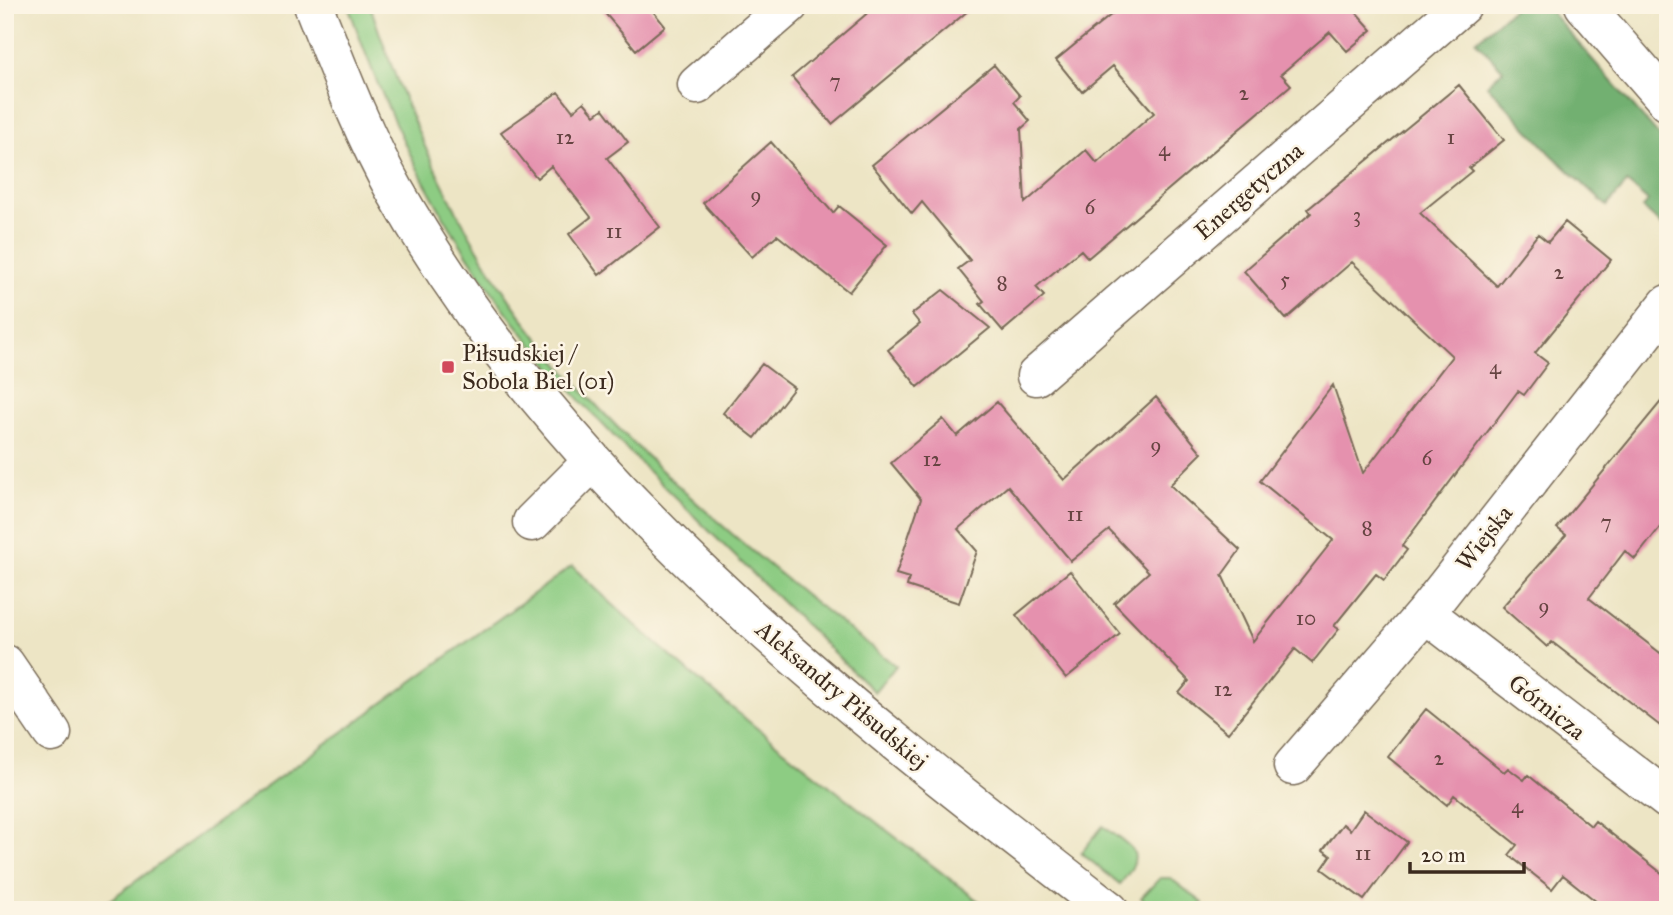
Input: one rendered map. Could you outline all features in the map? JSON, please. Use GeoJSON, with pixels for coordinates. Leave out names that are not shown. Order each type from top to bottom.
{"type":"FeatureCollection","features":[{"type":"Feature","properties":{"kind":"street","name":"Aleksandry Piłsudskiej"},"geometry":{"type":"LineString","coordinates":[[313,5],[346,88],[382,163],[438,261],[491,340],[592,463],[717,588],[817,677],[1109,910]]}},
{"type":"Feature","properties":{"kind":"street"},"geometry":{"type":"LineString","coordinates":[[696,85],[789,5]]}},
{"type":"Feature","properties":{"kind":"street","name":"Energetyczna"},"geometry":{"type":"LineString","coordinates":[[1036,376],[1462,5]]}},
{"type":"Feature","properties":{"kind":"street"},"geometry":{"type":"LineString","coordinates":[[1584,5],[1668,102]]}},
{"type":"Feature","properties":{"kind":"street","name":"Wiejska"},"geometry":{"type":"LineString","coordinates":[[1293,765],[1425,613],[1668,304]]}},
{"type":"Feature","properties":{"kind":"street"},"geometry":{"type":"LineString","coordinates":[[532,522],[592,463]]}},
{"type":"Feature","properties":{"kind":"street","name":"Górnicza"},"geometry":{"type":"LineString","coordinates":[[1425,613],[1668,800]]}},
{"type":"Feature","properties":{"kind":"street"},"geometry":{"type":"LineString","coordinates":[[5,664],[52,733]]}},
{"type":"Feature","properties":{"kind":"green space"},"geometry":{"type":"Polygon","coordinates":[[[348,5],[370,5],[406,102],[450,198],[475,245],[533,332],[603,412],[682,490],[766,563],[896,666],[874,692],[621,443],[527,339],[481,276],[435,202],[396,125],[348,5]]]}},
{"type":"Feature","properties":{"kind":"green space"},"geometry":{"type":"Polygon","coordinates":[[[1517,5],[1545,5],[1668,146],[1668,231],[1643,208],[1648,201],[1627,183],[1607,206],[1552,155],[1487,85],[1503,70],[1476,41],[1517,5]]]}},
{"type":"Feature","properties":{"kind":"green space"},"geometry":{"type":"Polygon","coordinates":[[[572,566],[724,701],[990,910],[96,910],[572,566]]]}},
{"type":"Feature","properties":{"kind":"green space"},"geometry":{"type":"Polygon","coordinates":[[[1103,826],[1128,845],[1135,857],[1129,873],[1120,884],[1081,853],[1103,826]]]}},
{"type":"Feature","properties":{"kind":"green space"},"geometry":{"type":"Polygon","coordinates":[[[1160,878],[1170,878],[1203,903],[1198,910],[1156,910],[1141,898],[1160,878]]]}},
{"type":"Feature","properties":{"kind":"building"},"geometry":{"type":"Polygon","coordinates":[[[598,5],[648,5],[665,26],[636,50],[598,5]]]}},
{"type":"Feature","properties":{"kind":"building"},"geometry":{"type":"Polygon","coordinates":[[[877,5],[975,5],[832,124],[792,77],[877,5]]]}},
{"type":"Feature","properties":{"kind":"building"},"geometry":{"type":"Polygon","coordinates":[[[1123,5],[1362,5],[1355,11],[1372,30],[1347,51],[1330,32],[1281,74],[1291,85],[1088,258],[1081,250],[1036,287],[1044,296],[1003,331],[980,304],[984,301],[958,269],[970,260],[922,202],[912,214],[872,165],[994,65],[1020,96],[1014,102],[1030,121],[1021,129],[1025,203],[1086,150],[1097,163],[1154,113],[1113,66],[1082,92],[1056,60],[1123,5]]]}},
{"type":"Feature","properties":{"kind":"building"},"geometry":{"type":"Polygon","coordinates":[[[1459,85],[1504,140],[1469,168],[1472,171],[1420,213],[1497,286],[1538,234],[1548,242],[1565,222],[1611,260],[1535,353],[1548,363],[1524,395],[1518,391],[1402,546],[1407,550],[1384,580],[1376,574],[1334,626],[1339,629],[1312,663],[1295,649],[1228,733],[1179,693],[1189,681],[1114,603],[1149,572],[1109,530],[1071,561],[1008,486],[958,529],[977,551],[959,603],[907,586],[909,578],[896,574],[921,499],[891,463],[943,419],[957,436],[997,402],[1064,480],[1156,397],[1202,453],[1170,485],[1240,550],[1222,575],[1253,641],[1333,540],[1260,481],[1333,385],[1363,473],[1452,356],[1352,262],[1286,319],[1244,271],[1311,213],[1308,209],[1459,85]]]}},
{"type":"Feature","properties":{"kind":"building"},"geometry":{"type":"Polygon","coordinates":[[[558,92],[573,111],[584,102],[595,115],[603,109],[628,142],[607,158],[660,227],[599,275],[569,234],[591,217],[551,166],[537,178],[501,132],[558,92]]]}},
{"type":"Feature","properties":{"kind":"building"},"geometry":{"type":"Polygon","coordinates":[[[771,142],[833,213],[839,206],[887,245],[849,292],[777,235],[752,257],[703,203],[771,142]]]}},
{"type":"Feature","properties":{"kind":"building"},"geometry":{"type":"Polygon","coordinates":[[[943,290],[990,328],[918,387],[888,350],[920,324],[912,314],[943,290]]]}},
{"type":"Feature","properties":{"kind":"building"},"geometry":{"type":"Polygon","coordinates":[[[762,364],[794,388],[755,438],[723,413],[762,364]]]}},
{"type":"Feature","properties":{"kind":"building"},"geometry":{"type":"Polygon","coordinates":[[[1668,393],[1668,517],[1635,559],[1625,551],[1589,598],[1668,659],[1668,732],[1552,642],[1547,647],[1502,607],[1566,535],[1557,528],[1668,393]]]}},
{"type":"Feature","properties":{"kind":"building"},"geometry":{"type":"Polygon","coordinates":[[[1070,571],[1120,634],[1066,678],[1016,615],[1070,571]]]}},
{"type":"Feature","properties":{"kind":"building"},"geometry":{"type":"Polygon","coordinates":[[[1426,709],[1504,772],[1508,768],[1524,780],[1528,775],[1591,826],[1595,821],[1668,878],[1668,910],[1607,910],[1563,875],[1552,889],[1509,855],[1517,845],[1454,795],[1447,805],[1388,757],[1426,709]]]}},
{"type":"Feature","properties":{"kind":"building"},"geometry":{"type":"Polygon","coordinates":[[[1364,810],[1407,842],[1364,900],[1322,869],[1331,856],[1323,850],[1343,824],[1350,830],[1364,810]]]}},
{"type":"Feature","properties":{"kind":"place","name":"Piłsudskiej / Sobola Biel (01)"},"geometry":{"type":"Point","coordinates":[448,367]}}]}
